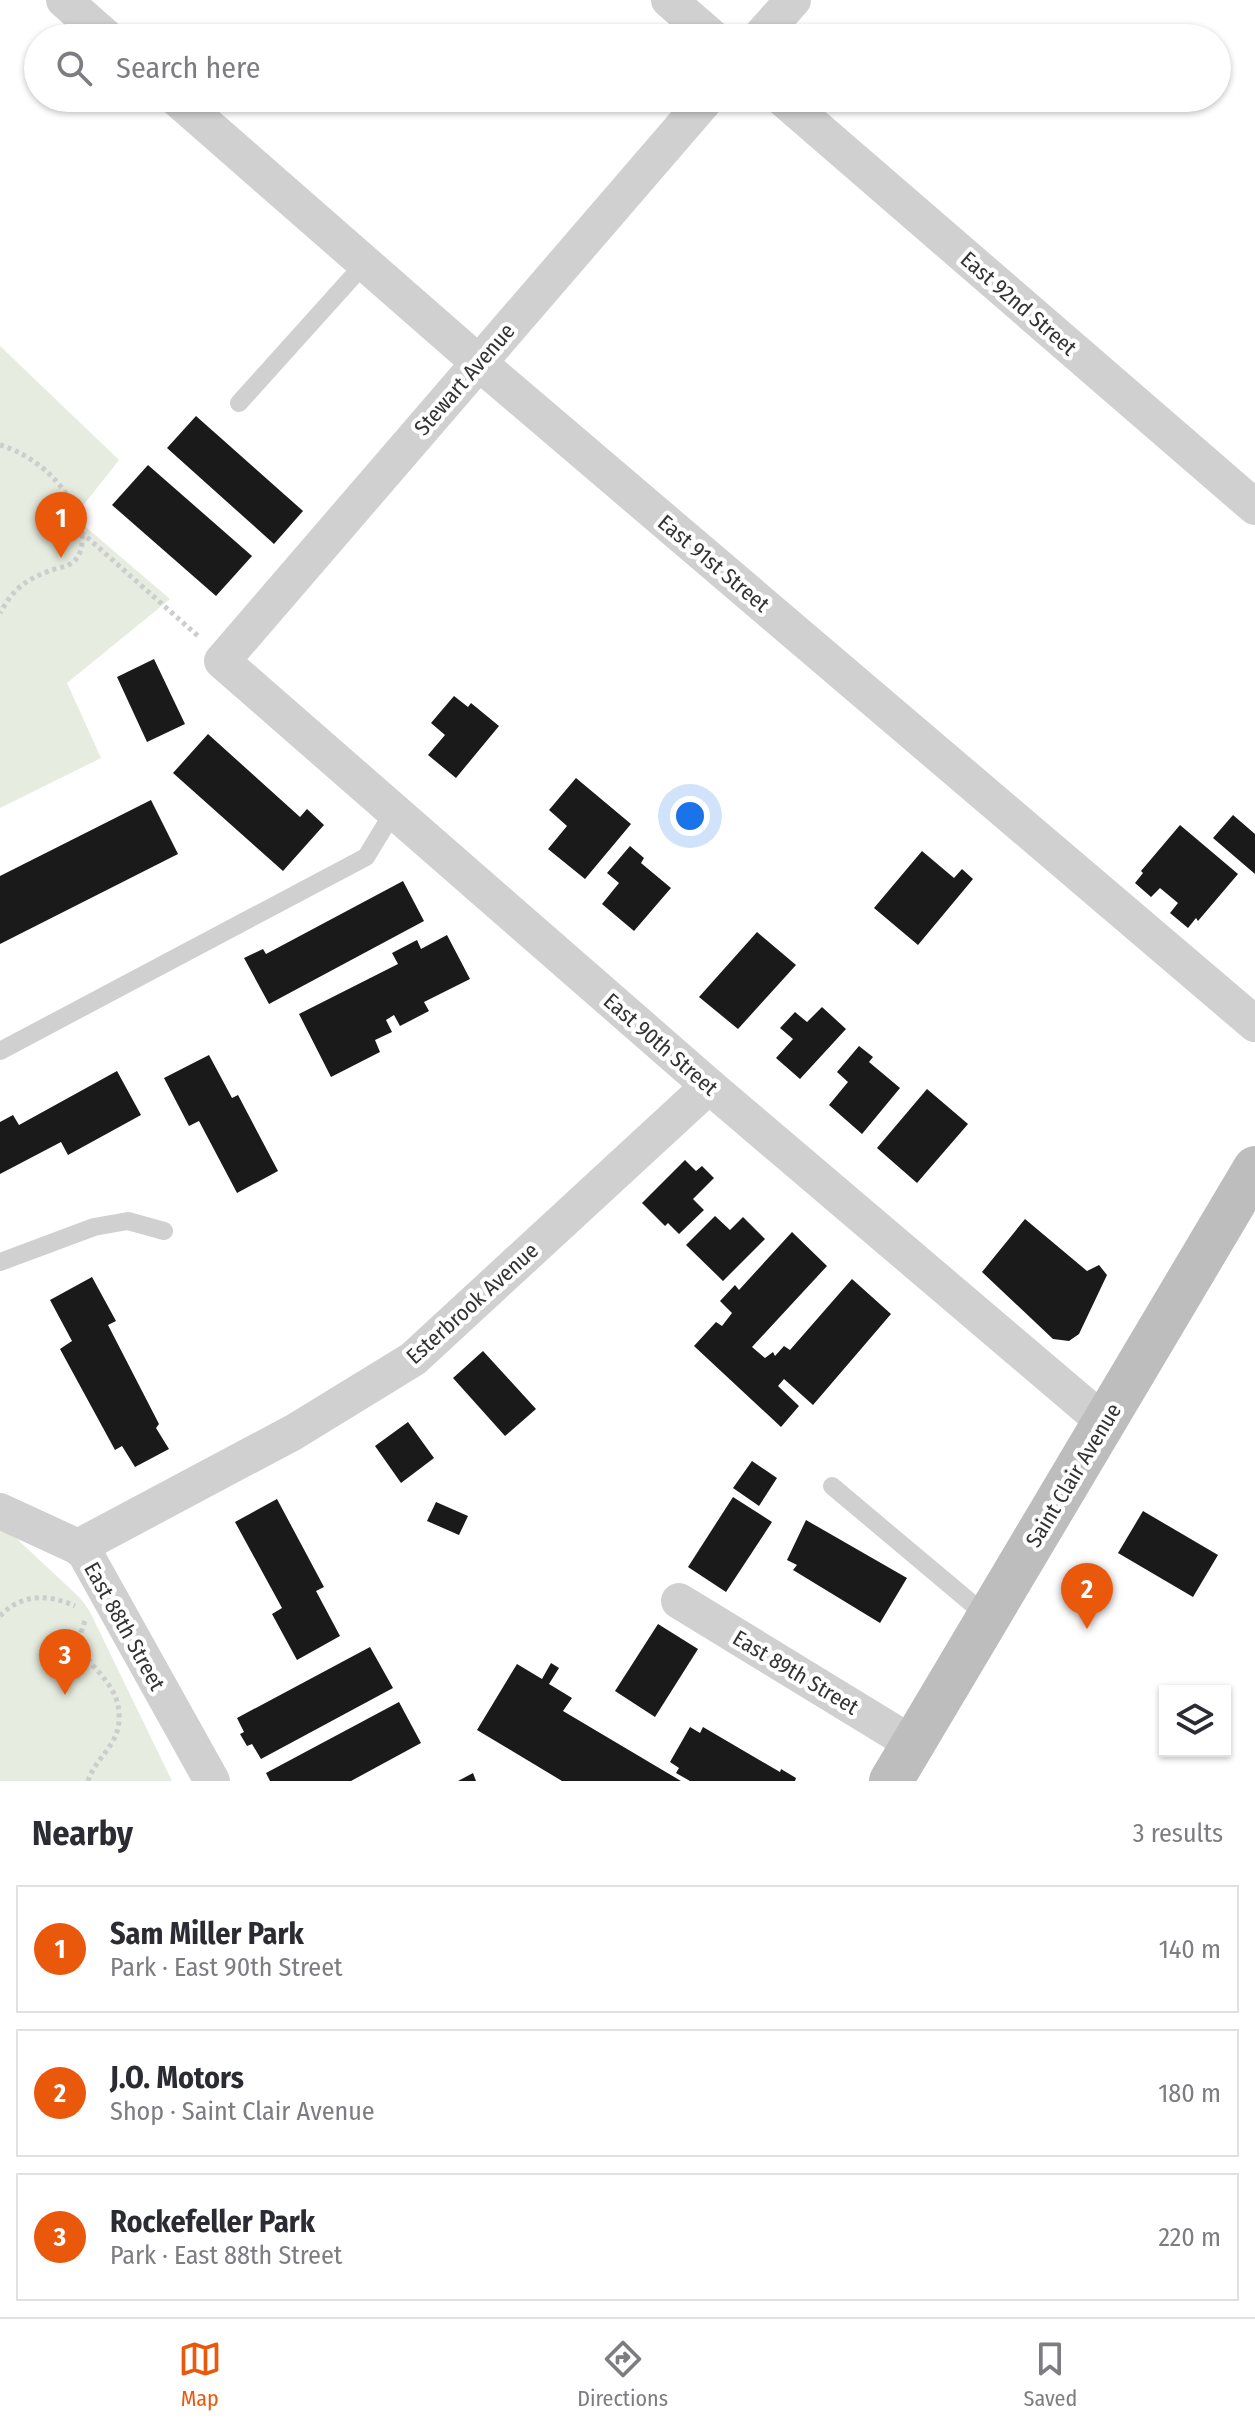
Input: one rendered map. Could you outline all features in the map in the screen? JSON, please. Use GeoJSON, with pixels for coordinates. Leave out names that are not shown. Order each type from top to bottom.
{"type":"FeatureCollection","features":[{"type":"Feature","properties":{"kind":"main road","name":"Saint Clair Avenue"},"geometry":{"type":"LineString","coordinates":[[891,1781],[1255,1168]]}},
{"type":"Feature","properties":{"kind":"street"},"geometry":{"type":"LineString","coordinates":[[64,0],[91,24]]}},
{"type":"Feature","properties":{"kind":"street"},"geometry":{"type":"LineString","coordinates":[[669,0],[697,24]]}},
{"type":"Feature","properties":{"kind":"street"},"geometry":{"type":"LineString","coordinates":[[772,24],[793,0]]}},
{"type":"Feature","properties":{"kind":"street","name":"East 91st Street"},"geometry":{"type":"LineString","coordinates":[[192,112],[479,363],[1255,1024]]}},
{"type":"Feature","properties":{"kind":"street","name":"Stewart Avenue"},"geometry":{"type":"LineString","coordinates":[[214,652],[479,363],[695,112]]}},
{"type":"Feature","properties":{"kind":"street","name":"East 92nd Street"},"geometry":{"type":"LineString","coordinates":[[798,112],[1255,507]]}},
{"type":"Feature","properties":{"kind":"street","name":"East 90th Street"},"geometry":{"type":"LineString","coordinates":[[214,652],[709,1086],[1104,1422]]}},
{"type":"Feature","properties":{"kind":"street","name":"Esterbrook Avenue"},"geometry":{"type":"LineString","coordinates":[[78,1547],[294,1432],[413,1359],[709,1086]]}},
{"type":"Feature","properties":{"kind":"street","name":"East 88th Street"},"geometry":{"type":"LineString","coordinates":[[0,1511],[78,1547],[90,1561],[212,1781]]}},
{"type":"Feature","properties":{"kind":"street","name":"East 89th Street"},"geometry":{"type":"LineString","coordinates":[[679,1601],[913,1744]]}},
{"type":"Feature","properties":{"kind":"lane"},"geometry":{"type":"LineString","coordinates":[[239,403],[365,263]]}},
{"type":"Feature","properties":{"kind":"lane"},"geometry":{"type":"LineString","coordinates":[[0,1051],[366,857],[394,811]]}},
{"type":"Feature","properties":{"kind":"lane"},"geometry":{"type":"LineString","coordinates":[[0,1262],[94,1227],[128,1221],[164,1231]]}},
{"type":"Feature","properties":{"kind":"lane"},"geometry":{"type":"LineString","coordinates":[[832,1486],[988,1617]]}},
{"type":"Feature","properties":{"kind":"path"},"geometry":{"type":"LineString","coordinates":[[0,445],[30,458],[67,492],[80,521],[83,547],[73,563],[45,572],[14,589],[0,613]]}},
{"type":"Feature","properties":{"kind":"path"},"geometry":{"type":"LineString","coordinates":[[81,532],[214,652]]}},
{"type":"Feature","properties":{"kind":"path"},"geometry":{"type":"LineString","coordinates":[[0,1616],[35,1596],[48,1596],[77,1607]]}},
{"type":"Feature","properties":{"kind":"path"},"geometry":{"type":"LineString","coordinates":[[88,1781],[115,1739],[119,1719],[115,1693],[82,1653],[79,1643],[79,1633],[89,1610]]}},
{"type":"Feature","properties":{"kind":"shaded area"},"geometry":{"type":"Polygon","coordinates":[[[0,346],[119,460],[74,517],[170,599],[67,683],[101,758],[0,808],[0,346]]]}},
{"type":"Feature","properties":{"kind":"shaded area"},"geometry":{"type":"Polygon","coordinates":[[[0,1523],[89,1610],[172,1781],[0,1781],[0,1523]]]}},
{"type":"Feature","properties":{"kind":"building"},"geometry":{"type":"Polygon","coordinates":[[[196,416],[303,511],[274,544],[167,448],[196,416]]]}},
{"type":"Feature","properties":{"kind":"building"},"geometry":{"type":"Polygon","coordinates":[[[148,465],[252,556],[216,596],[112,505],[148,465]]]}},
{"type":"Feature","properties":{"kind":"building"},"geometry":{"type":"Polygon","coordinates":[[[154,659],[185,724],[147,742],[117,677],[154,659]]]}},
{"type":"Feature","properties":{"kind":"building"},"geometry":{"type":"Polygon","coordinates":[[[454,696],[468,707],[471,703],[499,726],[456,778],[428,755],[445,735],[431,723],[454,696]]]}},
{"type":"Feature","properties":{"kind":"building"},"geometry":{"type":"Polygon","coordinates":[[[208,734],[300,817],[307,809],[324,825],[283,871],[173,773],[208,734]]]}},
{"type":"Feature","properties":{"kind":"building"},"geometry":{"type":"Polygon","coordinates":[[[576,778],[631,824],[585,879],[548,849],[567,826],[549,810],[576,778]]]}},
{"type":"Feature","properties":{"kind":"building"},"geometry":{"type":"Polygon","coordinates":[[[151,800],[178,854],[0,944],[0,876],[151,800]]]}},
{"type":"Feature","properties":{"kind":"building"},"geometry":{"type":"Polygon","coordinates":[[[1233,815],[1255,834],[1255,874],[1213,838],[1233,815]]]}},
{"type":"Feature","properties":{"kind":"building"},"geometry":{"type":"Polygon","coordinates":[[[1180,825],[1238,874],[1198,921],[1196,918],[1188,928],[1170,913],[1178,903],[1160,888],[1151,897],[1135,883],[1143,873],[1141,871],[1180,825]]]}},
{"type":"Feature","properties":{"kind":"building"},"geometry":{"type":"Polygon","coordinates":[[[630,846],[644,858],[641,863],[671,888],[634,931],[602,904],[619,883],[607,873],[630,846]]]}},
{"type":"Feature","properties":{"kind":"building"},"geometry":{"type":"Polygon","coordinates":[[[922,851],[954,878],[962,869],[973,879],[918,945],[874,908],[922,851]]]}},
{"type":"Feature","properties":{"kind":"building"},"geometry":{"type":"Polygon","coordinates":[[[403,881],[424,921],[269,1004],[244,958],[263,949],[266,954],[403,881]]]}},
{"type":"Feature","properties":{"kind":"building"},"geometry":{"type":"Polygon","coordinates":[[[757,932],[796,965],[738,1029],[699,997],[757,932]]]}},
{"type":"Feature","properties":{"kind":"building"},"geometry":{"type":"Polygon","coordinates":[[[447,935],[470,979],[424,1002],[429,1011],[400,1026],[394,1015],[386,1020],[392,1032],[375,1040],[380,1052],[331,1077],[299,1014],[398,964],[392,953],[417,940],[421,949],[447,935]]]}},
{"type":"Feature","properties":{"kind":"building"},"geometry":{"type":"Polygon","coordinates":[[[822,1007],[846,1029],[800,1079],[776,1058],[793,1039],[780,1028],[795,1012],[807,1022],[822,1007]]]}},
{"type":"Feature","properties":{"kind":"building"},"geometry":{"type":"Polygon","coordinates":[[[859,1046],[873,1057],[869,1062],[900,1088],[862,1134],[829,1105],[848,1082],[837,1072],[859,1046]]]}},
{"type":"Feature","properties":{"kind":"building"},"geometry":{"type":"Polygon","coordinates":[[[209,1055],[232,1098],[238,1095],[278,1171],[237,1193],[199,1121],[189,1126],[164,1078],[209,1055]]]}},
{"type":"Feature","properties":{"kind":"building"},"geometry":{"type":"Polygon","coordinates":[[[117,1071],[141,1115],[68,1155],[61,1142],[0,1174],[0,1122],[13,1115],[19,1125],[117,1071]]]}},
{"type":"Feature","properties":{"kind":"building"},"geometry":{"type":"Polygon","coordinates":[[[927,1089],[968,1124],[917,1183],[877,1148],[927,1089]]]}},
{"type":"Feature","properties":{"kind":"building"},"geometry":{"type":"Polygon","coordinates":[[[685,1160],[696,1171],[702,1166],[714,1178],[693,1199],[704,1210],[679,1234],[668,1223],[665,1226],[642,1203],[685,1160]]]}},
{"type":"Feature","properties":{"kind":"building"},"geometry":{"type":"Polygon","coordinates":[[[715,1216],[730,1230],[743,1217],[765,1239],[723,1281],[686,1245],[715,1216]]]}},
{"type":"Feature","properties":{"kind":"building"},"geometry":{"type":"Polygon","coordinates":[[[1025,1219],[1087,1271],[1099,1265],[1107,1275],[1079,1334],[1069,1341],[1053,1339],[982,1272],[1025,1219]]]}},
{"type":"Feature","properties":{"kind":"building"},"geometry":{"type":"Polygon","coordinates":[[[792,1232],[827,1266],[752,1347],[765,1358],[773,1352],[775,1356],[784,1346],[790,1350],[852,1279],[891,1314],[813,1405],[784,1379],[778,1386],[799,1406],[781,1427],[694,1346],[716,1322],[722,1326],[732,1313],[720,1301],[735,1285],[739,1290],[792,1232]]]}},
{"type":"Feature","properties":{"kind":"building"},"geometry":{"type":"Polygon","coordinates":[[[92,1277],[116,1321],[108,1325],[169,1449],[135,1467],[122,1446],[115,1450],[60,1349],[72,1341],[50,1300],[92,1277]]]}},
{"type":"Feature","properties":{"kind":"building"},"geometry":{"type":"Polygon","coordinates":[[[483,1351],[536,1409],[505,1436],[453,1378],[483,1351]]]}},
{"type":"Feature","properties":{"kind":"building"},"geometry":{"type":"Polygon","coordinates":[[[408,1422],[434,1458],[401,1483],[375,1446],[408,1422]]]}},
{"type":"Feature","properties":{"kind":"building"},"geometry":{"type":"Polygon","coordinates":[[[752,1461],[777,1478],[759,1506],[733,1488],[752,1461]]]}},
{"type":"Feature","properties":{"kind":"building"},"geometry":{"type":"Polygon","coordinates":[[[733,1497],[772,1522],[726,1592],[688,1567],[733,1497]]]}},
{"type":"Feature","properties":{"kind":"building"},"geometry":{"type":"Polygon","coordinates":[[[277,1499],[324,1587],[316,1591],[340,1636],[297,1660],[272,1614],[282,1608],[235,1522],[277,1499]]]}},
{"type":"Feature","properties":{"kind":"building"},"geometry":{"type":"Polygon","coordinates":[[[436,1502],[468,1516],[459,1535],[427,1521],[436,1502]]]}},
{"type":"Feature","properties":{"kind":"building"},"geometry":{"type":"Polygon","coordinates":[[[1143,1511],[1218,1555],[1193,1597],[1118,1553],[1143,1511]]]}},
{"type":"Feature","properties":{"kind":"building"},"geometry":{"type":"Polygon","coordinates":[[[806,1520],[907,1578],[880,1623],[793,1570],[797,1565],[787,1560],[806,1520]]]}},
{"type":"Feature","properties":{"kind":"building"},"geometry":{"type":"Polygon","coordinates":[[[658,1624],[698,1649],[655,1717],[615,1691],[658,1624]]]}},
{"type":"Feature","properties":{"kind":"building"},"geometry":{"type":"Polygon","coordinates":[[[370,1647],[393,1688],[261,1759],[252,1744],[247,1746],[240,1734],[244,1732],[237,1718],[370,1647]]]}},
{"type":"Feature","properties":{"kind":"building"},"geometry":{"type":"Polygon","coordinates":[[[551,1663],[559,1668],[549,1684],[572,1698],[563,1711],[681,1781],[562,1781],[477,1730],[517,1664],[542,1679],[551,1663]]]}},
{"type":"Feature","properties":{"kind":"building"},"geometry":{"type":"Polygon","coordinates":[[[399,1702],[421,1743],[351,1781],[270,1781],[266,1773],[399,1702]]]}},
{"type":"Feature","properties":{"kind":"building"},"geometry":{"type":"Polygon","coordinates":[[[690,1727],[700,1733],[703,1727],[780,1772],[781,1769],[796,1778],[795,1781],[690,1781],[676,1773],[679,1768],[670,1762],[690,1727]]]}},
{"type":"Feature","properties":{"kind":"building"},"geometry":{"type":"Polygon","coordinates":[[[473,1773],[476,1781],[458,1781],[473,1773]]]}},
{"type":"Feature","properties":{"kind":"place","name":"Sam Miller Park"},"geometry":{"type":"Point","coordinates":[61,558]}},
{"type":"Feature","properties":{"kind":"place","name":"J.O. Motors"},"geometry":{"type":"Point","coordinates":[1087,1629]}},
{"type":"Feature","properties":{"kind":"place","name":"Rockefeller Park"},"geometry":{"type":"Point","coordinates":[65,1695]}}]}
